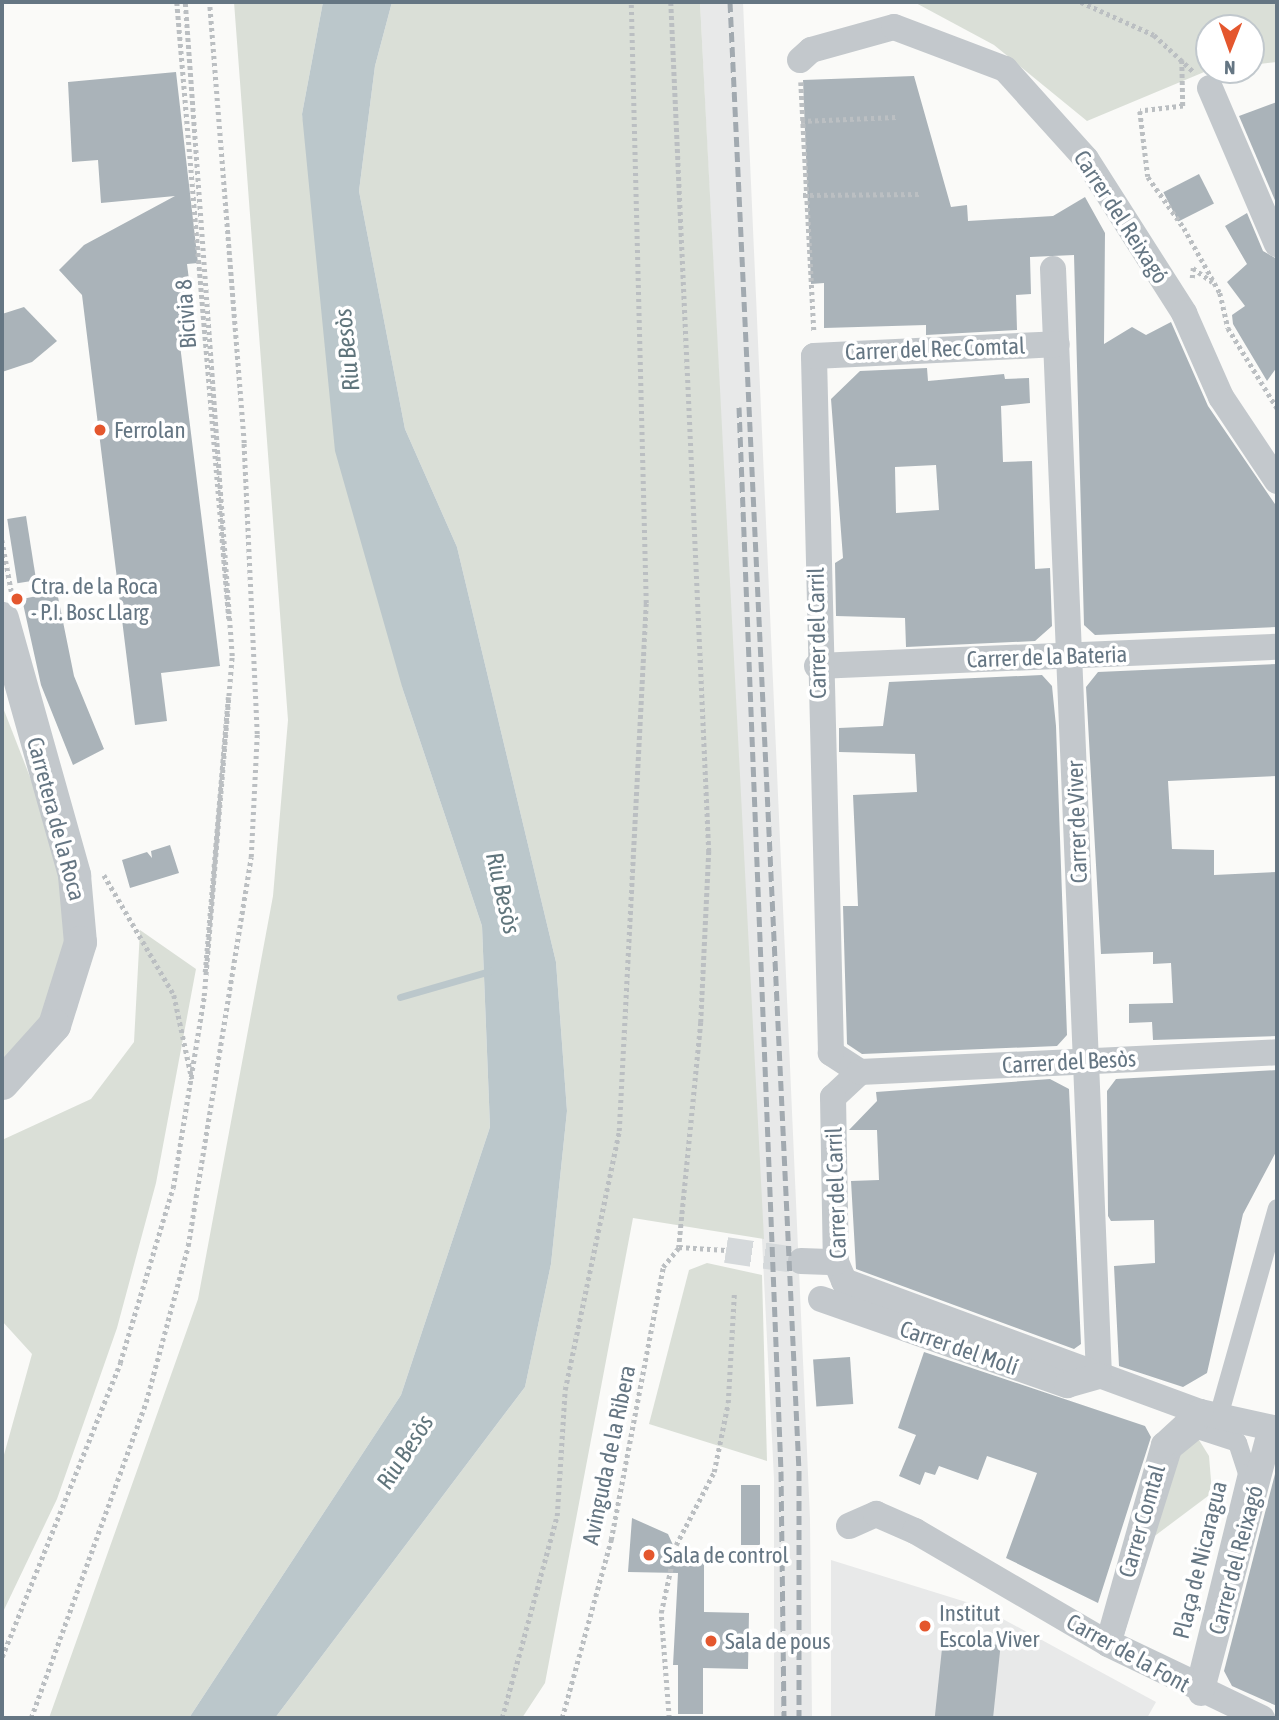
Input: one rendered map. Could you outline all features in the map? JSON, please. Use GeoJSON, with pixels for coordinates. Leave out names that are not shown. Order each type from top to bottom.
{"type":"FeatureCollection","features":[{"type":"Feature","properties":{"kind":"street","name":"Carrer del Reixagó"},"geometry":{"type":"LineString","coordinates":[[800,60],[811,50],[894,27],[974,52],[1005,69],[1034,96],[1086,159],[1184,313],[1221,397],[1277,481]]}},
{"type":"Feature","properties":{"kind":"street"},"geometry":{"type":"LineString","coordinates":[[1210,88],[1277,244]]}},
{"type":"Feature","properties":{"kind":"street","name":"Carrer de Viver"},"geometry":{"type":"LineString","coordinates":[[1053,269],[1072,655],[1084,1062],[1099,1376]]}},
{"type":"Feature","properties":{"kind":"street","name":"Carrer del Rec Comtal"},"geometry":{"type":"LineString","coordinates":[[814,356],[1057,344]]}},
{"type":"Feature","properties":{"kind":"street","name":"Carrer del Carril"},"geometry":{"type":"LineString","coordinates":[[814,356],[817,666],[831,1053],[860,1072],[834,1097],[840,1272]]}},
{"type":"Feature","properties":{"kind":"street","name":"Carretera de la Roca"},"geometry":{"type":"LineString","coordinates":[[2,618],[74,875],[80,942],[69,992],[54,1025],[2,1083]]}},
{"type":"Feature","properties":{"kind":"street","name":"Carrer de la Bateria"},"geometry":{"type":"LineString","coordinates":[[817,666],[1277,647]]}},
{"type":"Feature","properties":{"kind":"street","name":"Carrer del Besòs"},"geometry":{"type":"LineString","coordinates":[[860,1072],[1277,1052]]}},
{"type":"Feature","properties":{"kind":"street"},"geometry":{"type":"LineString","coordinates":[[1209,1414],[1277,1209]]}},
{"type":"Feature","properties":{"kind":"street","name":"Carrer del Molí"},"geometry":{"type":"LineString","coordinates":[[801,1261],[840,1272],[1099,1376],[1209,1414],[1274,1428]]}},
{"type":"Feature","properties":{"kind":"street","name":"Carrer del Molí"},"geometry":{"type":"LineString","coordinates":[[821,1299],[1067,1385],[1099,1376]]}},
{"type":"Feature","properties":{"kind":"street","name":"Carrer Comtal"},"geometry":{"type":"LineString","coordinates":[[1108,1644],[1164,1445],[1209,1414]]}},
{"type":"Feature","properties":{"kind":"street","name":"Carrer del Reixagó"},"geometry":{"type":"LineString","coordinates":[[1198,1687],[1274,1428]]}},
{"type":"Feature","properties":{"kind":"street","name":"Plaça de Nicaragua"},"geometry":{"type":"LineString","coordinates":[[1197,1429],[1237,1442],[1247,1473],[1198,1687],[1112,1640],[1172,1449],[1197,1429]]}},
{"type":"Feature","properties":{"kind":"street","name":"Carrer de la Font"},"geometry":{"type":"LineString","coordinates":[[849,1526],[876,1514],[915,1531],[1108,1644],[1262,1718]]}},
{"type":"Feature","properties":{"kind":"path","name":"Bicivia 8"},"geometry":{"type":"LineString","coordinates":[[177,2],[222,603],[230,623]]}},
{"type":"Feature","properties":{"kind":"path"},"geometry":{"type":"LineString","coordinates":[[2,1657],[120,1363],[173,1188],[193,1083],[205,974],[201,964],[222,710],[230,692],[230,623],[185,2]]}},
{"type":"Feature","properties":{"kind":"path"},"geometry":{"type":"LineString","coordinates":[[31,1718],[146,1402],[188,1246],[251,858],[257,734],[244,443],[209,2]]}},
{"type":"Feature","properties":{"kind":"path"},"geometry":{"type":"LineString","coordinates":[[502,1718],[557,1516],[565,1390],[619,1131],[646,603],[631,2]]}},
{"type":"Feature","properties":{"kind":"path"},"geometry":{"type":"LineString","coordinates":[[671,2],[709,851],[701,1022],[679,1247],[726,1250]]}},
{"type":"Feature","properties":{"kind":"path"},"geometry":{"type":"LineString","coordinates":[[1081,2],[1153,36],[1210,88]]}},
{"type":"Feature","properties":{"kind":"path"},"geometry":{"type":"LineString","coordinates":[[800,60],[803,195],[814,356]]}},
{"type":"Feature","properties":{"kind":"path"},"geometry":{"type":"LineString","coordinates":[[1182,60],[1183,106],[1140,111],[1148,177],[1184,229],[1220,293],[1228,328],[1277,408]]}},
{"type":"Feature","properties":{"kind":"path"},"geometry":{"type":"LineString","coordinates":[[801,121],[895,117]]}},
{"type":"Feature","properties":{"kind":"path"},"geometry":{"type":"LineString","coordinates":[[803,195],[922,194]]}},
{"type":"Feature","properties":{"kind":"path"},"geometry":{"type":"LineString","coordinates":[[99,863],[174,995],[193,1083]]}},
{"type":"Feature","properties":{"kind":"path","name":"Avinguda de la Ribera"},"geometry":{"type":"LineString","coordinates":[[562,1718],[611,1540],[663,1267],[679,1247]]}},
{"type":"Feature","properties":{"kind":"path"},"geometry":{"type":"LineString","coordinates":[[669,1718],[661,1613],[676,1545],[714,1472],[728,1404],[734,1294]]}},
{"type":"Feature","properties":{"kind":"shaded area"},"geometry":{"type":"Polygon","coordinates":[[[234,2],[323,2],[302,114],[403,690],[482,926],[490,1127],[401,1395],[189,1718],[49,1718],[198,1299],[273,896],[288,720],[234,2]]]}},
{"type":"Feature","properties":{"kind":"shaded area"},"geometry":{"type":"Polygon","coordinates":[[[392,2],[700,2],[764,1239],[633,1218],[545,1683],[522,1718],[275,1718],[525,1387],[551,1264],[567,1111],[556,962],[457,547],[405,429],[359,191],[375,66],[392,2]]]}},
{"type":"Feature","properties":{"kind":"shaded area"},"geometry":{"type":"Polygon","coordinates":[[[700,2],[743,2],[810,1519],[812,1718],[774,1718],[774,1479],[700,2]]]}},
{"type":"Feature","properties":{"kind":"shaded area"},"geometry":{"type":"Polygon","coordinates":[[[914,2],[1277,2],[1277,62],[1265,63],[1265,14],[1195,14],[1195,76],[1087,121],[994,45],[914,2]]]}},
{"type":"Feature","properties":{"kind":"shaded area"},"geometry":{"type":"Polygon","coordinates":[[[2,705],[56,844],[83,965],[77,1009],[55,1048],[2,1077],[2,705]]]}},
{"type":"Feature","properties":{"kind":"shaded area"},"geometry":{"type":"Polygon","coordinates":[[[140,930],[196,969],[156,1183],[117,1328],[57,1499],[2,1614],[2,1462],[32,1354],[2,1321],[2,1140],[91,1099],[134,1042],[140,930]]]}},
{"type":"Feature","properties":{"kind":"shaded area"},"geometry":{"type":"Polygon","coordinates":[[[707,1263],[762,1275],[767,1461],[649,1424],[689,1270],[707,1263]]]}},
{"type":"Feature","properties":{"kind":"shaded area"},"geometry":{"type":"Polygon","coordinates":[[[1194,1432],[1209,1456],[1212,1493],[1144,1544],[1171,1447],[1194,1432]]]}},
{"type":"Feature","properties":{"kind":"shaded area","name":"Institut Escola Viver"},"geometry":{"type":"Polygon","coordinates":[[[831,1560],[979,1606],[1156,1702],[1147,1718],[831,1718],[831,1560]]]}},
{"type":"Feature","properties":{"kind":"water","name":"Riu Besòs"},"geometry":{"type":"Polygon","coordinates":[[[323,2],[392,2],[375,66],[359,191],[405,429],[457,547],[556,962],[567,1111],[551,1264],[525,1387],[275,1718],[189,1718],[401,1395],[490,1127],[482,926],[403,690],[335,451],[302,114],[323,2]]]}},
{"type":"Feature","properties":{"kind":"building"},"geometry":{"type":"Polygon","coordinates":[[[176,72],[198,263],[187,264],[197,343],[180,345],[220,666],[161,673],[167,721],[135,725],[82,295],[59,270],[84,245],[175,196],[101,203],[98,160],[72,162],[68,82],[176,72]]]}},
{"type":"Feature","properties":{"kind":"building"},"geometry":{"type":"Polygon","coordinates":[[[914,76],[951,207],[967,205],[968,221],[1053,216],[1085,197],[1105,233],[1104,344],[1132,327],[1146,335],[1171,322],[1208,406],[1277,507],[1277,627],[1095,635],[1084,625],[1074,255],[1030,257],[1031,294],[1016,295],[1017,330],[926,335],[926,325],[824,328],[824,283],[811,284],[803,80],[914,76]]]}},
{"type":"Feature","properties":{"kind":"building"},"geometry":{"type":"Polygon","coordinates":[[[1277,102],[1277,205],[1239,116],[1277,102]]]}},
{"type":"Feature","properties":{"kind":"building"},"geometry":{"type":"Polygon","coordinates":[[[1199,174],[1214,203],[1178,222],[1163,192],[1199,174]]]}},
{"type":"Feature","properties":{"kind":"building"},"geometry":{"type":"Polygon","coordinates":[[[1247,213],[1263,251],[1277,259],[1277,367],[1267,381],[1233,324],[1232,315],[1245,306],[1227,282],[1247,264],[1225,226],[1247,213]]]}},
{"type":"Feature","properties":{"kind":"building"},"geometry":{"type":"Polygon","coordinates":[[[24,307],[57,341],[32,362],[2,372],[2,314],[24,307]]]}},
{"type":"Feature","properties":{"kind":"building"},"geometry":{"type":"Polygon","coordinates":[[[927,368],[928,381],[1004,374],[1005,379],[1029,378],[1030,403],[1001,406],[1003,462],[1032,461],[1035,569],[1050,568],[1052,626],[1035,641],[906,647],[905,618],[836,616],[835,563],[843,558],[831,399],[860,371],[927,368]],[[936,465],[895,467],[896,513],[939,510],[936,465]]]}},
{"type":"Feature","properties":{"kind":"building"},"geometry":{"type":"Polygon","coordinates":[[[26,516],[36,580],[17,583],[7,519],[26,516]]]}},
{"type":"Feature","properties":{"kind":"building"},"geometry":{"type":"Polygon","coordinates":[[[57,592],[74,676],[104,749],[73,765],[41,685],[22,599],[57,592]]]}},
{"type":"Feature","properties":{"kind":"building"},"geometry":{"type":"Polygon","coordinates":[[[1277,664],[1277,776],[1168,781],[1172,849],[1214,850],[1214,875],[1277,872],[1277,1036],[1153,1040],[1152,1022],[1129,1023],[1129,1004],[1173,1003],[1171,963],[1153,964],[1153,952],[1101,954],[1086,687],[1098,672],[1277,664]]]}},
{"type":"Feature","properties":{"kind":"building"},"geometry":{"type":"Polygon","coordinates":[[[1042,675],[1052,686],[1056,726],[1067,1035],[1057,1046],[862,1054],[847,1044],[843,906],[858,906],[853,795],[917,792],[915,754],[839,752],[839,728],[883,726],[889,682],[1042,675]]]}},
{"type":"Feature","properties":{"kind":"building"},"geometry":{"type":"Polygon","coordinates":[[[170,845],[179,873],[130,888],[122,860],[147,852],[152,858],[151,851],[170,845]]]}},
{"type":"Feature","properties":{"kind":"building"},"geometry":{"type":"Polygon","coordinates":[[[1277,1070],[1277,1150],[1243,1214],[1207,1373],[1183,1387],[1119,1366],[1114,1266],[1155,1263],[1154,1220],[1111,1221],[1108,1216],[1107,1091],[1116,1079],[1277,1070]]]}},
{"type":"Feature","properties":{"kind":"building"},"geometry":{"type":"Polygon","coordinates":[[[1050,1079],[1069,1089],[1081,1344],[1074,1349],[856,1269],[851,1181],[879,1180],[877,1130],[849,1130],[877,1101],[876,1092],[1050,1079]]]}},
{"type":"Feature","properties":{"kind":"building"},"geometry":{"type":"Polygon","coordinates":[[[924,1352],[1145,1426],[1151,1437],[1098,1603],[1006,1558],[1037,1473],[987,1456],[978,1480],[939,1466],[935,1475],[925,1472],[920,1485],[899,1476],[916,1435],[898,1428],[924,1352]]]}},
{"type":"Feature","properties":{"kind":"building"},"geometry":{"type":"Polygon","coordinates":[[[850,1357],[853,1404],[816,1406],[813,1360],[850,1357]]]}},
{"type":"Feature","properties":{"kind":"building"},"geometry":{"type":"Polygon","coordinates":[[[1275,1474],[1277,1706],[1232,1686],[1224,1671],[1275,1474]]]}},
{"type":"Feature","properties":{"kind":"building"},"geometry":{"type":"Polygon","coordinates":[[[741,1485],[760,1485],[760,1545],[741,1545],[741,1485]]]}},
{"type":"Feature","properties":{"kind":"building","name":"Sala de pous"},"geometry":{"type":"Polygon","coordinates":[[[632,1518],[668,1534],[677,1554],[704,1554],[704,1612],[749,1613],[748,1669],[703,1668],[703,1714],[678,1714],[678,1665],[673,1665],[678,1573],[628,1572],[632,1518]]]}},
{"type":"Feature","properties":{"kind":"building"},"geometry":{"type":"Polygon","coordinates":[[[943,1639],[1001,1645],[993,1718],[935,1718],[943,1639]]]}},
{"type":"Feature","properties":{"kind":"waterway"},"geometry":{"type":"LineString","coordinates":[[400,997],[490,971]]}},
{"type":"Feature","properties":{"kind":"tunnel"},"geometry":{"type":"LineString","coordinates":[[726,1250],[801,1261]]}},
{"type":"Feature","properties":{"kind":"railway"},"geometry":{"type":"LineString","coordinates":[[730,2],[799,1470],[799,1718]]}},
{"type":"Feature","properties":{"kind":"railway"},"geometry":{"type":"LineString","coordinates":[[739,407],[781,1471],[784,1718]]}},
{"type":"Feature","properties":{"kind":"place","name":"Ferrolan"},"geometry":{"type":"Point","coordinates":[100,430]}},
{"type":"Feature","properties":{"kind":"place","name":"Ctra. de la Roca - P.I. Bosc Llarg"},"geometry":{"type":"Point","coordinates":[17,599]}},
{"type":"Feature","properties":{"kind":"place","name":"Sala de control"},"geometry":{"type":"Point","coordinates":[649,1555]}},
{"type":"Feature","properties":{"kind":"place","name":"Institut Escola Viver"},"geometry":{"type":"Point","coordinates":[925,1626]}},
{"type":"Feature","properties":{"kind":"place","name":"Sala de pous"},"geometry":{"type":"Point","coordinates":[711,1641]}}]}
